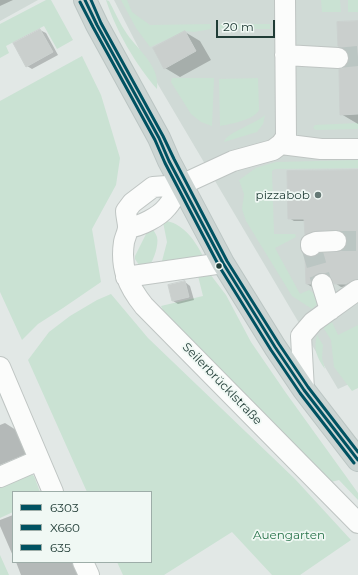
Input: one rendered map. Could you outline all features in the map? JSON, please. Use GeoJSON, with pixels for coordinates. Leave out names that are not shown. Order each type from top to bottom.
{"type":"FeatureCollection","features":[{"type":"Feature","properties":{"kind":"main road"},"geometry":{"type":"LineString","coordinates":[[85,0],[100,31],[159,138],[181,185],[223,263],[275,347],[304,390],[358,460]]}},
{"type":"Feature","properties":{"kind":"street"},"geometry":{"type":"LineString","coordinates":[[128,228],[138,226],[166,208],[181,185],[226,164],[273,150],[281,144],[286,137],[284,0]]}},
{"type":"Feature","properties":{"kind":"street"},"geometry":{"type":"LineString","coordinates":[[285,55],[338,58]]}},
{"type":"Feature","properties":{"kind":"street"},"geometry":{"type":"LineString","coordinates":[[281,144],[321,149],[358,149]]}},
{"type":"Feature","properties":{"kind":"street","name":"Seilerbrücklstraße"},"geometry":{"type":"LineString","coordinates":[[181,185],[153,187],[132,203],[126,211],[128,228],[124,243],[123,258],[126,278],[134,293],[144,306],[358,523]]}},
{"type":"Feature","properties":{"kind":"street"},"geometry":{"type":"LineString","coordinates":[[311,246],[311,244],[316,242],[336,241]]}},
{"type":"Feature","properties":{"kind":"street"},"geometry":{"type":"LineString","coordinates":[[126,278],[223,263]]}},
{"type":"Feature","properties":{"kind":"street"},"geometry":{"type":"LineString","coordinates":[[322,284],[330,310]]}},
{"type":"Feature","properties":{"kind":"street"},"geometry":{"type":"LineString","coordinates":[[304,390],[301,336],[313,322],[358,290]]}},
{"type":"Feature","properties":{"kind":"street"},"geometry":{"type":"LineString","coordinates":[[0,367],[53,491]]}},
{"type":"Feature","properties":{"kind":"street"},"geometry":{"type":"LineString","coordinates":[[0,477],[40,460]]}},
{"type":"Feature","properties":{"kind":"street"},"geometry":{"type":"LineString","coordinates":[[83,563],[89,575]]}},
{"type":"Feature","properties":{"kind":"shaded area"},"geometry":{"type":"Polygon","coordinates":[[[0,0],[38,0],[0,21],[0,0]]]}},
{"type":"Feature","properties":{"kind":"shaded area"},"geometry":{"type":"Polygon","coordinates":[[[114,0],[358,0],[358,380],[338,389],[153,76],[114,0]]]}},
{"type":"Feature","properties":{"kind":"green space"},"geometry":{"type":"Polygon","coordinates":[[[46,0],[51,0],[73,40],[57,49],[44,26],[6,46],[9,53],[0,58],[0,24],[46,0]]]}},
{"type":"Feature","properties":{"kind":"green space"},"geometry":{"type":"Polygon","coordinates":[[[106,0],[109,1],[127,34],[148,59],[155,73],[157,89],[149,80],[127,47],[115,24],[106,0]]]}},
{"type":"Feature","properties":{"kind":"green space"},"geometry":{"type":"Polygon","coordinates":[[[121,0],[127,0],[132,12],[150,25],[211,24],[211,29],[194,32],[185,31],[150,47],[136,28],[121,0]]]}},
{"type":"Feature","properties":{"kind":"green space"},"geometry":{"type":"Polygon","coordinates":[[[321,0],[340,0],[341,12],[322,12],[321,0]]]}},
{"type":"Feature","properties":{"kind":"green space"},"geometry":{"type":"Polygon","coordinates":[[[348,0],[358,0],[358,12],[348,12],[348,0]]]}},
{"type":"Feature","properties":{"kind":"green space"},"geometry":{"type":"Polygon","coordinates":[[[220,24],[270,24],[270,29],[220,29],[220,24]]]}},
{"type":"Feature","properties":{"kind":"green space"},"geometry":{"type":"Polygon","coordinates":[[[82,56],[101,95],[120,158],[116,185],[92,229],[101,282],[38,324],[22,340],[0,292],[0,101],[82,56]]]}},
{"type":"Feature","properties":{"kind":"green space"},"geometry":{"type":"Polygon","coordinates":[[[172,78],[214,78],[212,126],[201,122],[191,114],[171,82],[172,78]]]}},
{"type":"Feature","properties":{"kind":"green space"},"geometry":{"type":"Polygon","coordinates":[[[258,78],[259,110],[247,119],[220,126],[219,79],[258,78]]]}},
{"type":"Feature","properties":{"kind":"green space"},"geometry":{"type":"Polygon","coordinates":[[[265,115],[263,124],[257,132],[224,142],[226,138],[236,131],[255,122],[265,115]]]}},
{"type":"Feature","properties":{"kind":"green space"},"geometry":{"type":"Polygon","coordinates":[[[358,123],[358,129],[316,130],[313,128],[315,125],[358,123]]]}},
{"type":"Feature","properties":{"kind":"green space"},"geometry":{"type":"Polygon","coordinates":[[[358,160],[358,168],[275,169],[272,171],[274,234],[295,234],[296,237],[275,248],[300,294],[309,290],[315,294],[318,303],[312,309],[292,296],[246,221],[242,209],[244,194],[239,180],[256,168],[276,162],[358,160]]]}},
{"type":"Feature","properties":{"kind":"green space"},"geometry":{"type":"Polygon","coordinates":[[[167,221],[185,230],[194,240],[204,258],[162,267],[167,242],[163,222],[167,221]]]}},
{"type":"Feature","properties":{"kind":"green space"},"geometry":{"type":"Polygon","coordinates":[[[152,227],[157,236],[157,248],[149,266],[139,265],[135,259],[135,256],[147,232],[152,227]]]}},
{"type":"Feature","properties":{"kind":"green space"},"geometry":{"type":"Polygon","coordinates":[[[210,274],[226,295],[251,342],[358,493],[358,500],[339,480],[331,482],[164,312],[161,306],[203,296],[198,276],[210,274]]]}},
{"type":"Feature","properties":{"kind":"green space","name":"Auengarten"},"geometry":{"type":"Polygon","coordinates":[[[111,294],[148,338],[295,479],[351,540],[300,575],[272,575],[232,532],[164,575],[123,575],[117,563],[152,563],[152,491],[87,491],[28,360],[49,332],[70,316],[97,300],[111,294]]]}},
{"type":"Feature","properties":{"kind":"green space"},"geometry":{"type":"Polygon","coordinates":[[[332,322],[338,335],[358,325],[358,388],[352,391],[334,367],[331,340],[323,327],[332,322]]]}},
{"type":"Feature","properties":{"kind":"green space"},"geometry":{"type":"Polygon","coordinates":[[[317,335],[323,345],[322,358],[325,369],[316,353],[315,345],[317,335]]]}},
{"type":"Feature","properties":{"kind":"green space"},"geometry":{"type":"Polygon","coordinates":[[[31,474],[34,476],[40,491],[12,491],[12,512],[0,518],[0,484],[31,474]]]}},
{"type":"Feature","properties":{"kind":"green space"},"geometry":{"type":"Polygon","coordinates":[[[0,555],[9,575],[0,575],[0,555]]]}},
{"type":"Feature","properties":{"kind":"building"},"geometry":{"type":"Polygon","coordinates":[[[358,21],[358,114],[340,115],[339,69],[344,68],[347,65],[349,58],[345,49],[338,46],[337,22],[358,21]]]}},
{"type":"Feature","properties":{"kind":"building"},"geometry":{"type":"Polygon","coordinates":[[[40,29],[53,52],[26,67],[13,43],[40,29]]]}},
{"type":"Feature","properties":{"kind":"building"},"geometry":{"type":"Polygon","coordinates":[[[185,31],[196,51],[164,69],[153,48],[185,31]]]}},
{"type":"Feature","properties":{"kind":"building"},"geometry":{"type":"Polygon","coordinates":[[[358,170],[358,279],[346,284],[334,284],[330,275],[319,273],[313,276],[311,284],[306,284],[305,256],[311,257],[316,256],[319,253],[342,251],[346,246],[347,240],[345,234],[336,230],[315,231],[305,235],[304,219],[288,219],[287,171],[358,170]]]}},
{"type":"Feature","properties":{"kind":"building"},"geometry":{"type":"Polygon","coordinates":[[[185,281],[189,297],[172,301],[168,285],[185,281]]]}},
{"type":"Feature","properties":{"kind":"tunnel"},"geometry":{"type":"LineString","coordinates":[[338,58],[358,56]]}},
{"type":"Feature","properties":{"kind":"tunnel"},"geometry":{"type":"LineString","coordinates":[[336,241],[358,241]]}},
{"type":"Feature","properties":{"kind":"tunnel"},"geometry":{"type":"LineString","coordinates":[[311,246],[322,284]]}},
{"type":"Feature","properties":{"kind":"transit line","name":"6303"},"geometry":{"type":"LineString","coordinates":[[85,0],[97,25],[159,138],[169,161],[223,263],[275,347],[304,390],[358,460]]}},
{"type":"Feature","properties":{"kind":"transit line","name":"635"},"geometry":{"type":"LineString","coordinates":[[91,0],[101,23],[163,136],[227,261],[308,387],[358,452]]}},
{"type":"Feature","properties":{"kind":"transit line","name":"X660"},"geometry":{"type":"LineString","coordinates":[[80,2],[155,140],[165,163],[219,266],[271,350],[300,393],[354,463]]}},
{"type":"Feature","properties":{"kind":"place","name":"pizzabob"},"geometry":{"type":"Point","coordinates":[318,195]}}]}
